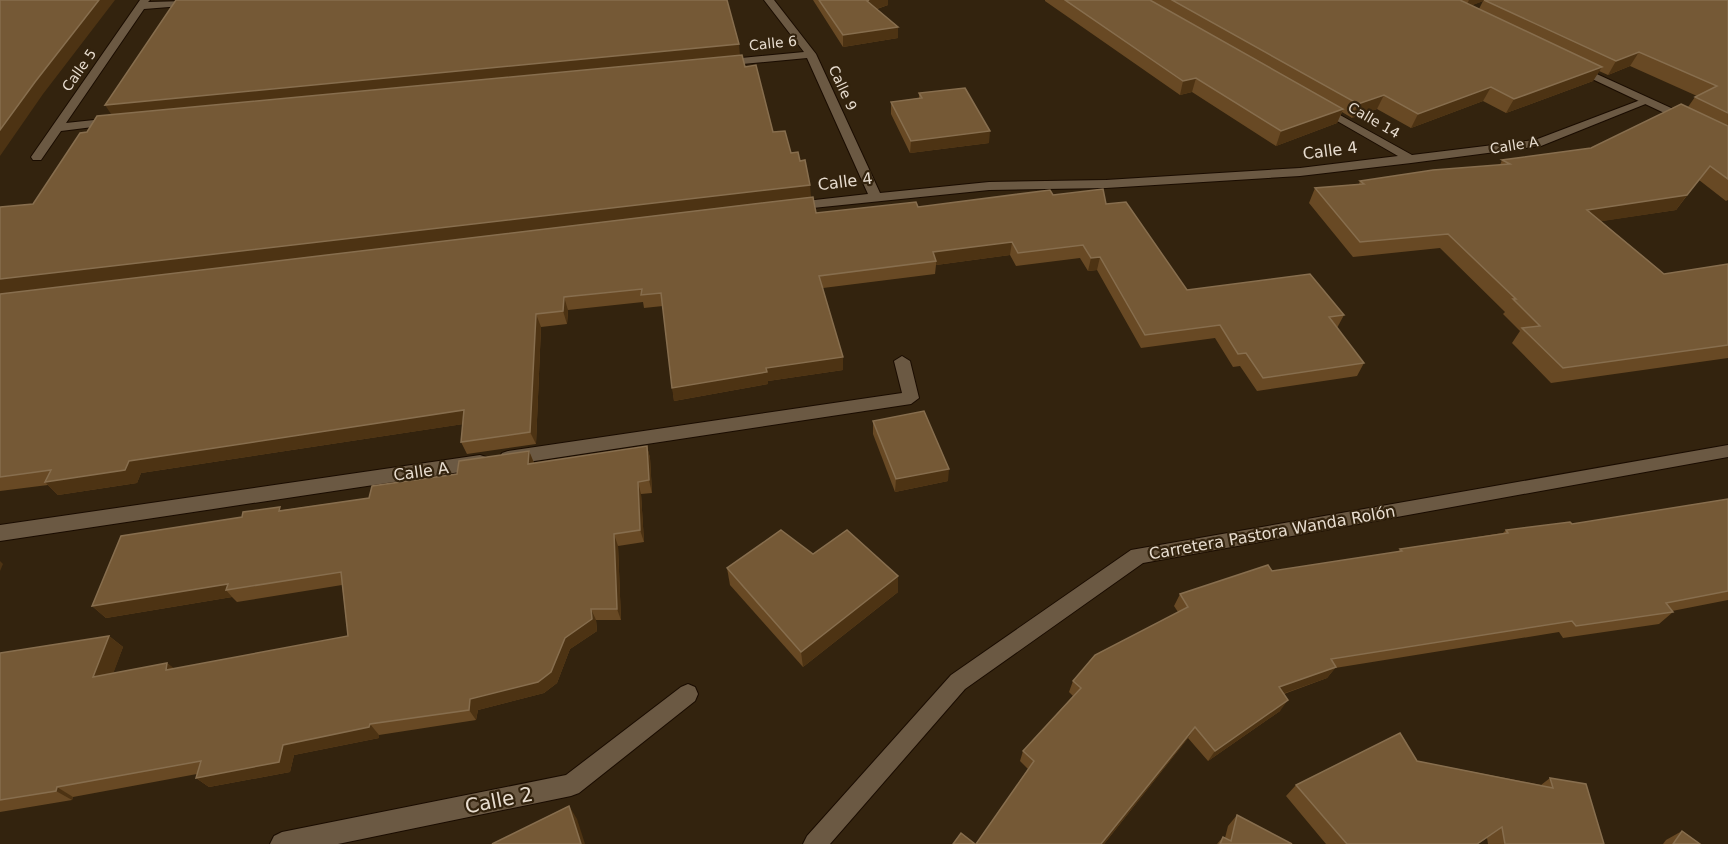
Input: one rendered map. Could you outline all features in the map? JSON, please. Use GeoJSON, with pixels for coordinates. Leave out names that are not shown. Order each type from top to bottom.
{"type":"FeatureCollection","features":[{"type":"Feature","properties":{"kind":"street"},"geometry":{"type":"LineString","coordinates":[[143,3],[220,0]]}},
{"type":"Feature","properties":{"kind":"street","name":"Calle 9"},"geometry":{"type":"LineString","coordinates":[[769,0],[811,54],[875,196]]}},
{"type":"Feature","properties":{"kind":"street","name":"Calle 5"},"geometry":{"type":"LineString","coordinates":[[37,157],[143,3]]}},
{"type":"Feature","properties":{"kind":"street","name":"Calle 6"},"geometry":{"type":"LineString","coordinates":[[705,65],[811,54]]}},
{"type":"Feature","properties":{"kind":"street"},"geometry":{"type":"LineString","coordinates":[[1571,65],[1728,139]]}},
{"type":"Feature","properties":{"kind":"street","name":"Calle 14"},"geometry":{"type":"LineString","coordinates":[[1309,100],[1411,159]]}},
{"type":"Feature","properties":{"kind":"street","name":"Calle A"},"geometry":{"type":"LineString","coordinates":[[1411,159],[1537,144],[1647,101]]}},
{"type":"Feature","properties":{"kind":"street"},"geometry":{"type":"LineString","coordinates":[[57,128],[128,121]]}},
{"type":"Feature","properties":{"kind":"street","name":"Calle 4"},"geometry":{"type":"LineString","coordinates":[[783,207],[989,186],[1106,184],[1300,172],[1411,159]]}},
{"type":"Feature","properties":{"kind":"street","name":"Calle A"},"geometry":{"type":"LineString","coordinates":[[0,533],[910,398],[902,361]]}},
{"type":"Feature","properties":{"kind":"street","name":"Carretera Pastora Wanda Rolón"},"geometry":{"type":"LineString","coordinates":[[815,844],[958,682],[1138,556],[1728,451]]}},
{"type":"Feature","properties":{"kind":"street","name":"Calle 2"},"geometry":{"type":"LineString","coordinates":[[282,844],[571,785],[688,694]]}},
{"type":"Feature","properties":{"kind":"building"},"geometry":{"type":"Polygon","coordinates":[[[0,0],[99,0],[0,130],[0,0]]]}},
{"type":"Feature","properties":{"kind":"building"},"geometry":{"type":"Polygon","coordinates":[[[176,0],[727,0],[739,44],[105,105],[176,0]]]}},
{"type":"Feature","properties":{"kind":"building"},"geometry":{"type":"Polygon","coordinates":[[[819,0],[869,0],[867,1],[898,27],[843,35],[819,0]]]}},
{"type":"Feature","properties":{"kind":"building"},"geometry":{"type":"Polygon","coordinates":[[[1065,0],[1150,0],[1343,109],[1281,131],[1196,78],[1183,81],[1065,0]]]}},
{"type":"Feature","properties":{"kind":"building"},"geometry":{"type":"Polygon","coordinates":[[[1172,0],[1460,0],[1602,67],[1514,99],[1491,87],[1418,114],[1384,95],[1358,104],[1172,0]]]}},
{"type":"Feature","properties":{"kind":"building"},"geometry":{"type":"Polygon","coordinates":[[[1484,0],[1728,0],[1728,113],[1695,97],[1717,86],[1639,52],[1616,61],[1484,0]]]}},
{"type":"Feature","properties":{"kind":"building"},"geometry":{"type":"Polygon","coordinates":[[[742,55],[745,67],[756,65],[773,132],[785,131],[791,153],[798,152],[800,161],[805,160],[810,185],[0,279],[0,207],[33,204],[80,133],[87,132],[97,116],[742,55]]]}},
{"type":"Feature","properties":{"kind":"building"},"geometry":{"type":"Polygon","coordinates":[[[965,88],[990,131],[911,141],[891,102],[922,98],[919,93],[965,88]]]}},
{"type":"Feature","properties":{"kind":"building"},"geometry":{"type":"Polygon","coordinates":[[[1681,104],[1728,126],[1728,179],[1710,166],[1687,195],[1587,210],[1664,274],[1728,264],[1728,345],[1563,368],[1522,328],[1540,326],[1513,299],[1516,299],[1448,234],[1360,242],[1315,188],[1364,184],[1360,181],[1433,170],[1510,164],[1502,160],[1591,148],[1681,104]]]}},
{"type":"Feature","properties":{"kind":"building"},"geometry":{"type":"Polygon","coordinates":[[[1103,189],[1106,204],[1126,202],[1187,290],[1310,274],[1344,315],[1329,317],[1364,363],[1263,378],[1246,353],[1238,354],[1220,325],[1145,335],[1100,257],[1091,258],[1083,245],[1018,253],[1012,242],[933,252],[936,261],[819,276],[843,357],[766,368],[767,372],[672,388],[661,293],[641,295],[642,289],[564,297],[563,311],[536,314],[530,432],[461,442],[464,410],[129,461],[125,470],[45,482],[51,470],[0,477],[0,294],[813,197],[816,213],[916,202],[918,207],[1050,190],[1053,195],[1103,189]]]}},
{"type":"Feature","properties":{"kind":"building"},"geometry":{"type":"Polygon","coordinates":[[[924,411],[949,469],[896,479],[873,421],[924,411]]]}},
{"type":"Feature","properties":{"kind":"building"},"geometry":{"type":"Polygon","coordinates":[[[647,446],[649,480],[638,482],[640,530],[614,534],[617,609],[591,609],[592,619],[565,638],[551,672],[538,682],[470,699],[469,710],[370,724],[369,727],[283,745],[279,762],[196,778],[201,761],[57,787],[56,791],[0,800],[0,653],[109,636],[93,677],[167,663],[166,670],[348,636],[341,572],[226,590],[228,584],[92,606],[121,536],[242,517],[243,512],[280,507],[279,511],[369,498],[372,486],[457,474],[459,461],[529,451],[528,464],[647,446]]]}},
{"type":"Feature","properties":{"kind":"building"},"geometry":{"type":"Polygon","coordinates":[[[1728,499],[1728,591],[1666,603],[1673,612],[1576,626],[1572,621],[1331,659],[1336,667],[1279,687],[1288,700],[1215,751],[1195,727],[1101,844],[976,844],[1034,761],[1023,751],[1081,688],[1073,681],[1095,655],[1188,607],[1180,594],[1268,565],[1272,571],[1508,533],[1506,530],[1570,522],[1572,524],[1728,499]]]}},
{"type":"Feature","properties":{"kind":"building"},"geometry":{"type":"Polygon","coordinates":[[[781,530],[813,554],[847,530],[898,576],[801,652],[727,568],[781,530]]]}},
{"type":"Feature","properties":{"kind":"building"},"geometry":{"type":"Polygon","coordinates":[[[1400,733],[1417,761],[1553,788],[1550,778],[1586,784],[1604,844],[1505,844],[1502,827],[1477,844],[1347,844],[1296,785],[1400,733]]]}},
{"type":"Feature","properties":{"kind":"building"},"geometry":{"type":"Polygon","coordinates":[[[569,806],[581,844],[492,844],[569,806]]]}},
{"type":"Feature","properties":{"kind":"building"},"geometry":{"type":"Polygon","coordinates":[[[1237,815],[1292,844],[1220,844],[1223,837],[1231,841],[1237,815]]]}},
{"type":"Feature","properties":{"kind":"building"},"geometry":{"type":"Polygon","coordinates":[[[1682,831],[1700,844],[1673,844],[1682,831]]]}},
{"type":"Feature","properties":{"kind":"building"},"geometry":{"type":"Polygon","coordinates":[[[961,833],[975,844],[953,844],[961,833]]]}}]}
